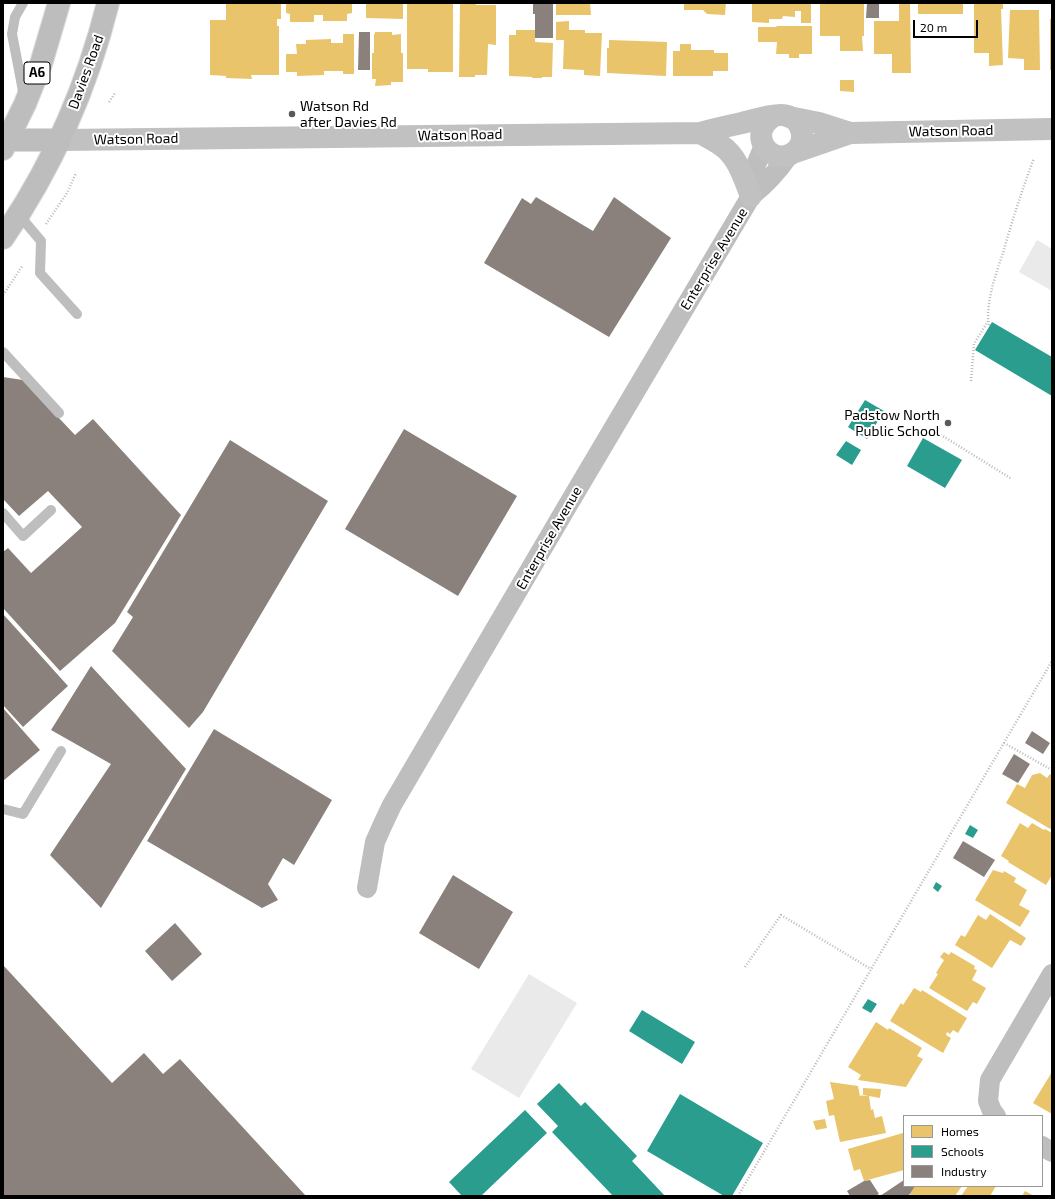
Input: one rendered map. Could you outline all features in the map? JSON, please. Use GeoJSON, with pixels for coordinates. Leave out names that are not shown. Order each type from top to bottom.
{"type":"FeatureCollection","features":[{"type":"Feature","properties":{"kind":"highway","name":"A6"},"geometry":{"type":"LineString","coordinates":[[5,143],[25,104],[41,64],[59,3]]}},
{"type":"Feature","properties":{"kind":"highway","name":"Davies Road"},"geometry":{"type":"LineString","coordinates":[[3,238],[36,186],[60,140],[82,90],[100,37],[108,3]]}},
{"type":"Feature","properties":{"kind":"highway","name":"Watson Road"},"geometry":{"type":"LineString","coordinates":[[5,143],[60,140]]}},
{"type":"Feature","properties":{"kind":"main road","name":"Watson Road"},"geometry":{"type":"LineString","coordinates":[[700,133],[756,119],[782,116],[819,124],[850,133],[1052,129]]}},
{"type":"Feature","properties":{"kind":"main road"},"geometry":{"type":"LineString","coordinates":[[782,116],[796,121],[800,127],[802,140],[792,153],[783,157],[776,156],[769,153],[763,145],[761,132],[763,126],[768,120],[782,116]]}},
{"type":"Feature","properties":{"kind":"main road","name":"Watson Road"},"geometry":{"type":"LineString","coordinates":[[60,140],[700,133],[763,145]]}},
{"type":"Feature","properties":{"kind":"main road"},"geometry":{"type":"LineString","coordinates":[[700,133],[730,152],[752,196]]}},
{"type":"Feature","properties":{"kind":"main road","name":"Watson Road"},"geometry":{"type":"LineString","coordinates":[[792,153],[850,133]]}},
{"type":"Feature","properties":{"kind":"street","name":"Enterprise Avenue"},"geometry":{"type":"LineString","coordinates":[[752,196],[754,170],[763,145]]}},
{"type":"Feature","properties":{"kind":"street","name":"Enterprise Avenue"},"geometry":{"type":"LineString","coordinates":[[367,888],[376,842],[382,824],[392,805],[752,196],[772,178],[792,153]]}},
{"type":"Feature","properties":{"kind":"street"},"geometry":{"type":"LineString","coordinates":[[995,1115],[988,1101],[990,1080],[1052,974]]}},
{"type":"Feature","properties":{"kind":"street"},"geometry":{"type":"LineString","coordinates":[[1043,1147],[1052,1152]]}},
{"type":"Feature","properties":{"kind":"lane"},"geometry":{"type":"LineString","coordinates":[[23,3],[15,17],[12,34],[25,104]]}},
{"type":"Feature","properties":{"kind":"lane"},"geometry":{"type":"LineString","coordinates":[[19,215],[41,241],[40,273],[77,314]]}},
{"type":"Feature","properties":{"kind":"lane"},"geometry":{"type":"LineString","coordinates":[[3,352],[59,413]]}},
{"type":"Feature","properties":{"kind":"lane"},"geometry":{"type":"LineString","coordinates":[[3,513],[23,536],[51,510]]}},
{"type":"Feature","properties":{"kind":"lane"},"geometry":{"type":"LineString","coordinates":[[3,809],[23,814],[61,751]]}},
{"type":"Feature","properties":{"kind":"path"},"geometry":{"type":"LineString","coordinates":[[109,102],[115,93]]}},
{"type":"Feature","properties":{"kind":"path"},"geometry":{"type":"LineString","coordinates":[[989,325],[988,321],[991,290],[1018,202],[1034,158]]}},
{"type":"Feature","properties":{"kind":"path"},"geometry":{"type":"LineString","coordinates":[[971,380],[974,344],[988,321]]}},
{"type":"Feature","properties":{"kind":"path"},"geometry":{"type":"LineString","coordinates":[[933,430],[1012,479]]}},
{"type":"Feature","properties":{"kind":"path"},"geometry":{"type":"LineString","coordinates":[[738,1196],[1052,661]]}},
{"type":"Feature","properties":{"kind":"path"},"geometry":{"type":"LineString","coordinates":[[1004,743],[1052,770]]}},
{"type":"Feature","properties":{"kind":"path"},"geometry":{"type":"LineString","coordinates":[[745,967],[781,915],[871,969]]}},
{"type":"Feature","properties":{"kind":"shaded area"},"geometry":{"type":"Polygon","coordinates":[[[1037,240],[1052,249],[1052,291],[1019,272],[1037,240]]]}},
{"type":"Feature","properties":{"kind":"shaded area"},"geometry":{"type":"Polygon","coordinates":[[[529,974],[577,1003],[519,1098],[471,1069],[529,974]]]}},
{"type":"Feature","properties":{"kind":"building: Homes"},"geometry":{"type":"Polygon","coordinates":[[[226,3],[281,3],[281,19],[277,19],[277,26],[279,26],[279,75],[251,75],[252,79],[226,78],[226,76],[210,75],[210,20],[226,20],[226,3]]]}},
{"type":"Feature","properties":{"kind":"building: Homes"},"geometry":{"type":"Polygon","coordinates":[[[286,3],[352,3],[352,13],[347,14],[347,21],[323,21],[323,15],[314,15],[314,22],[290,22],[290,14],[286,13],[286,3]]]}},
{"type":"Feature","properties":{"kind":"building: Homes"},"geometry":{"type":"Polygon","coordinates":[[[366,3],[403,3],[403,19],[366,18],[366,3]]]}},
{"type":"Feature","properties":{"kind":"building: Homes"},"geometry":{"type":"Polygon","coordinates":[[[407,3],[453,3],[453,72],[428,72],[428,69],[407,69],[407,3]]]}},
{"type":"Feature","properties":{"kind":"building: Homes"},"geometry":{"type":"Polygon","coordinates":[[[460,3],[496,5],[496,45],[488,44],[487,75],[459,77],[460,3]]]}},
{"type":"Feature","properties":{"kind":"building: Homes"},"geometry":{"type":"Polygon","coordinates":[[[556,3],[590,3],[591,15],[556,15],[556,3]]]}},
{"type":"Feature","properties":{"kind":"building: Homes"},"geometry":{"type":"Polygon","coordinates":[[[684,3],[726,3],[725,15],[707,14],[703,10],[684,10],[684,3]]]}},
{"type":"Feature","properties":{"kind":"building: Homes"},"geometry":{"type":"Polygon","coordinates":[[[752,3],[811,3],[811,23],[801,23],[801,11],[795,11],[795,17],[783,16],[782,19],[769,19],[769,23],[752,22],[752,3]]]}},
{"type":"Feature","properties":{"kind":"building: Homes"},"geometry":{"type":"Polygon","coordinates":[[[820,3],[864,3],[864,36],[862,36],[863,51],[840,51],[840,36],[820,36],[820,3]]]}},
{"type":"Feature","properties":{"kind":"building: Homes"},"geometry":{"type":"Polygon","coordinates":[[[899,3],[910,3],[911,73],[892,73],[892,54],[874,54],[874,21],[899,21],[899,3]]]}},
{"type":"Feature","properties":{"kind":"building: Homes"},"geometry":{"type":"Polygon","coordinates":[[[918,3],[963,3],[963,14],[918,14],[918,3]]]}},
{"type":"Feature","properties":{"kind":"building: Homes"},"geometry":{"type":"Polygon","coordinates":[[[974,3],[1003,3],[1003,9],[1001,9],[1003,65],[989,66],[989,53],[974,53],[974,3]]]}},
{"type":"Feature","properties":{"kind":"building: Homes"},"geometry":{"type":"Polygon","coordinates":[[[1010,10],[1039,10],[1040,70],[1024,70],[1024,59],[1008,58],[1010,10]]]}},
{"type":"Feature","properties":{"kind":"building: Homes"},"geometry":{"type":"Polygon","coordinates":[[[1050,19],[1052,19],[1052,70],[1050,70],[1050,19]]]}},
{"type":"Feature","properties":{"kind":"building: Homes"},"geometry":{"type":"Polygon","coordinates":[[[569,21],[569,30],[585,30],[585,33],[602,33],[600,76],[584,75],[584,70],[563,69],[564,40],[556,40],[556,22],[569,21]]]}},
{"type":"Feature","properties":{"kind":"building: Homes"},"geometry":{"type":"Polygon","coordinates":[[[812,26],[812,54],[799,54],[799,58],[789,58],[789,54],[776,54],[777,42],[758,42],[758,27],[812,26]]]}},
{"type":"Feature","properties":{"kind":"building: Homes"},"geometry":{"type":"Polygon","coordinates":[[[516,30],[535,30],[535,42],[553,43],[552,77],[532,78],[509,76],[509,35],[516,35],[516,30]]]}},
{"type":"Feature","properties":{"kind":"building: Homes"},"geometry":{"type":"Polygon","coordinates":[[[375,32],[392,32],[392,35],[401,34],[401,53],[403,53],[403,82],[391,82],[391,85],[375,86],[376,79],[372,79],[372,53],[374,53],[375,32]]]}},
{"type":"Feature","properties":{"kind":"building: Homes"},"geometry":{"type":"Polygon","coordinates":[[[343,34],[354,34],[354,74],[343,74],[343,71],[324,71],[324,75],[297,76],[297,72],[286,72],[286,54],[297,54],[296,44],[306,44],[306,40],[331,39],[331,43],[343,43],[343,34]]]}},
{"type":"Feature","properties":{"kind":"building: Homes"},"geometry":{"type":"Polygon","coordinates":[[[609,40],[667,42],[666,76],[607,73],[607,48],[609,48],[609,40]]]}},
{"type":"Feature","properties":{"kind":"building: Homes"},"geometry":{"type":"Polygon","coordinates":[[[680,44],[691,44],[691,50],[714,50],[714,53],[728,53],[728,71],[713,71],[713,76],[673,76],[673,51],[680,51],[680,44]]]}},
{"type":"Feature","properties":{"kind":"building: Homes"},"geometry":{"type":"Polygon","coordinates":[[[840,80],[854,80],[854,92],[840,91],[840,80]]]}},
{"type":"Feature","properties":{"kind":"building: Homes"},"geometry":{"type":"Polygon","coordinates":[[[1040,773],[1047,778],[1050,774],[1052,775],[1052,830],[1006,803],[1017,784],[1025,788],[1032,775],[1040,773]]]}},
{"type":"Feature","properties":{"kind":"building: Homes"},"geometry":{"type":"Polygon","coordinates":[[[1020,823],[1028,828],[1032,823],[1052,833],[1052,875],[1046,885],[1008,862],[1009,861],[1001,856],[1020,823]]]}},
{"type":"Feature","properties":{"kind":"building: Homes"},"geometry":{"type":"Polygon","coordinates":[[[993,870],[1003,873],[1004,871],[1016,878],[1014,882],[1027,890],[1019,905],[1030,911],[1020,927],[975,900],[993,870]]]}},
{"type":"Feature","properties":{"kind":"building: Homes"},"geometry":{"type":"Polygon","coordinates":[[[990,914],[1026,938],[1021,946],[1010,940],[992,968],[955,945],[961,935],[965,937],[978,915],[986,920],[990,914]]]}},
{"type":"Feature","properties":{"kind":"building: Homes"},"geometry":{"type":"Polygon","coordinates":[[[944,952],[949,955],[951,952],[975,966],[974,969],[977,970],[972,980],[986,988],[977,1004],[973,1002],[967,1011],[929,988],[938,974],[936,973],[944,960],[940,957],[944,952]]]}},
{"type":"Feature","properties":{"kind":"building: Homes"},"geometry":{"type":"Polygon","coordinates":[[[914,988],[921,992],[922,990],[967,1018],[958,1033],[953,1030],[950,1034],[947,1032],[946,1035],[951,1038],[943,1053],[890,1021],[901,1003],[903,1005],[914,988]]]}},
{"type":"Feature","properties":{"kind":"building: Homes"},"geometry":{"type":"Polygon","coordinates":[[[876,1022],[922,1048],[917,1056],[923,1059],[906,1087],[858,1080],[861,1075],[848,1067],[876,1022]]]}},
{"type":"Feature","properties":{"kind":"building: Homes"},"geometry":{"type":"Polygon","coordinates":[[[1052,1072],[1052,1114],[1033,1103],[1052,1072]]]}},
{"type":"Feature","properties":{"kind":"building: Homes"},"geometry":{"type":"Polygon","coordinates":[[[830,1082],[858,1086],[860,1096],[863,1095],[863,1088],[881,1089],[880,1098],[869,1096],[871,1110],[873,1109],[875,1118],[882,1116],[886,1133],[840,1142],[834,1115],[829,1116],[826,1101],[834,1099],[830,1082]]]}},
{"type":"Feature","properties":{"kind":"building: Homes"},"geometry":{"type":"Polygon","coordinates":[[[825,1119],[827,1128],[816,1130],[813,1121],[825,1119]]]}},
{"type":"Feature","properties":{"kind":"building: Homes"},"geometry":{"type":"Polygon","coordinates":[[[903,1133],[903,1170],[864,1181],[860,1169],[854,1171],[848,1149],[903,1133]]]}},
{"type":"Feature","properties":{"kind":"building: Homes"},"geometry":{"type":"Polygon","coordinates":[[[914,1187],[961,1187],[955,1196],[911,1196],[910,1194],[914,1187]]]}},
{"type":"Feature","properties":{"kind":"building: Homes"},"geometry":{"type":"Polygon","coordinates":[[[967,1187],[995,1187],[990,1196],[961,1196],[967,1187]]]}},
{"type":"Feature","properties":{"kind":"building: Homes"},"geometry":{"type":"Polygon","coordinates":[[[1025,1191],[1034,1196],[1022,1196],[1025,1191]]]}},
{"type":"Feature","properties":{"kind":"building: Schools"},"geometry":{"type":"Polygon","coordinates":[[[992,322],[1052,357],[1052,396],[975,350],[992,322]]]}},
{"type":"Feature","properties":{"kind":"building: Schools"},"geometry":{"type":"Polygon","coordinates":[[[865,400],[884,411],[867,439],[848,427],[865,400]]]}},
{"type":"Feature","properties":{"kind":"building: Schools"},"geometry":{"type":"Polygon","coordinates":[[[923,438],[962,460],[945,488],[907,466],[923,438]]]}},
{"type":"Feature","properties":{"kind":"building: Schools"},"geometry":{"type":"Polygon","coordinates":[[[846,441],[861,450],[852,465],[836,455],[846,441]]]}},
{"type":"Feature","properties":{"kind":"building: Schools"},"geometry":{"type":"Polygon","coordinates":[[[970,825],[978,830],[973,838],[965,834],[970,825]]]}},
{"type":"Feature","properties":{"kind":"building: Schools"},"geometry":{"type":"Polygon","coordinates":[[[936,882],[942,886],[938,892],[933,888],[936,882]]]}},
{"type":"Feature","properties":{"kind":"building: Schools"},"geometry":{"type":"Polygon","coordinates":[[[868,999],[877,1004],[871,1013],[862,1008],[868,999]]]}},
{"type":"Feature","properties":{"kind":"building: Schools"},"geometry":{"type":"Polygon","coordinates":[[[642,1010],[695,1042],[682,1064],[629,1031],[642,1010]]]}},
{"type":"Feature","properties":{"kind":"building: Schools"},"geometry":{"type":"Polygon","coordinates":[[[559,1083],[581,1106],[585,1102],[637,1156],[632,1161],[665,1196],[613,1196],[552,1132],[558,1126],[537,1104],[559,1083]]]}},
{"type":"Feature","properties":{"kind":"building: Schools"},"geometry":{"type":"Polygon","coordinates":[[[680,1094],[763,1143],[732,1196],[724,1196],[647,1151],[680,1094]]]}},
{"type":"Feature","properties":{"kind":"building: Schools"},"geometry":{"type":"Polygon","coordinates":[[[525,1110],[547,1133],[481,1196],[462,1196],[449,1182],[525,1110]]]}},
{"type":"Feature","properties":{"kind":"building: Industry"},"geometry":{"type":"Polygon","coordinates":[[[533,3],[553,3],[553,38],[535,38],[535,14],[533,14],[533,3]]]}},
{"type":"Feature","properties":{"kind":"building: Industry"},"geometry":{"type":"Polygon","coordinates":[[[867,3],[879,3],[879,18],[866,18],[867,3]]]}},
{"type":"Feature","properties":{"kind":"building: Industry"},"geometry":{"type":"Polygon","coordinates":[[[359,32],[370,32],[370,70],[358,70],[359,32]]]}},
{"type":"Feature","properties":{"kind":"building: Industry"},"geometry":{"type":"Polygon","coordinates":[[[536,197],[593,231],[614,197],[671,238],[609,337],[484,263],[522,198],[531,204],[536,197]]]}},
{"type":"Feature","properties":{"kind":"building: Industry"},"geometry":{"type":"Polygon","coordinates":[[[3,377],[23,380],[75,435],[93,419],[181,515],[115,623],[60,671],[3,608],[3,552],[8,548],[31,573],[82,527],[48,491],[19,516],[3,499],[3,377]]]}},
{"type":"Feature","properties":{"kind":"building: Industry"},"geometry":{"type":"Polygon","coordinates":[[[404,429],[517,496],[458,596],[345,529],[404,429]]]}},
{"type":"Feature","properties":{"kind":"building: Industry"},"geometry":{"type":"Polygon","coordinates":[[[230,440],[328,501],[203,712],[189,728],[112,651],[133,617],[127,612],[230,440]]]}},
{"type":"Feature","properties":{"kind":"building: Industry"},"geometry":{"type":"Polygon","coordinates":[[[3,614],[68,686],[23,727],[3,705],[3,614]]]}},
{"type":"Feature","properties":{"kind":"building: Industry"},"geometry":{"type":"Polygon","coordinates":[[[91,666],[186,769],[101,908],[50,855],[111,764],[51,730],[91,666]]]}},
{"type":"Feature","properties":{"kind":"building: Industry"},"geometry":{"type":"Polygon","coordinates":[[[3,708],[40,750],[3,781],[3,708]]]}},
{"type":"Feature","properties":{"kind":"building: Industry"},"geometry":{"type":"Polygon","coordinates":[[[214,729],[332,800],[294,865],[283,858],[268,884],[278,900],[262,908],[147,841],[214,729]]]}},
{"type":"Feature","properties":{"kind":"building: Industry"},"geometry":{"type":"Polygon","coordinates":[[[1032,731],[1050,743],[1043,754],[1025,743],[1032,731]]]}},
{"type":"Feature","properties":{"kind":"building: Industry"},"geometry":{"type":"Polygon","coordinates":[[[1014,754],[1030,764],[1018,783],[1002,774],[1014,754]]]}},
{"type":"Feature","properties":{"kind":"building: Industry"},"geometry":{"type":"Polygon","coordinates":[[[963,841],[995,860],[984,877],[953,858],[963,841]]]}},
{"type":"Feature","properties":{"kind":"building: Industry"},"geometry":{"type":"Polygon","coordinates":[[[453,875],[513,912],[479,969],[419,933],[453,875]]]}},
{"type":"Feature","properties":{"kind":"building: Industry"},"geometry":{"type":"Polygon","coordinates":[[[175,923],[202,954],[172,981],[145,951],[175,923]]]}},
{"type":"Feature","properties":{"kind":"building: Industry"},"geometry":{"type":"Polygon","coordinates":[[[3,965],[112,1083],[144,1053],[163,1074],[180,1059],[306,1196],[3,1196],[3,965]]]}},
{"type":"Feature","properties":{"kind":"building: Industry"},"geometry":{"type":"Polygon","coordinates":[[[870,1180],[879,1194],[875,1196],[850,1196],[847,1191],[864,1181],[870,1180]]]}},
{"type":"Feature","properties":{"kind":"building: Industry"},"geometry":{"type":"Polygon","coordinates":[[[903,1181],[903,1187],[914,1187],[907,1196],[880,1196],[903,1181]]]}},
{"type":"Feature","properties":{"kind":"place","name":"Watson Rd after Davies Rd"},"geometry":{"type":"Point","coordinates":[292,114]}},
{"type":"Feature","properties":{"kind":"place","name":"Padstow North Public School"},"geometry":{"type":"Point","coordinates":[948,423]}}]}
